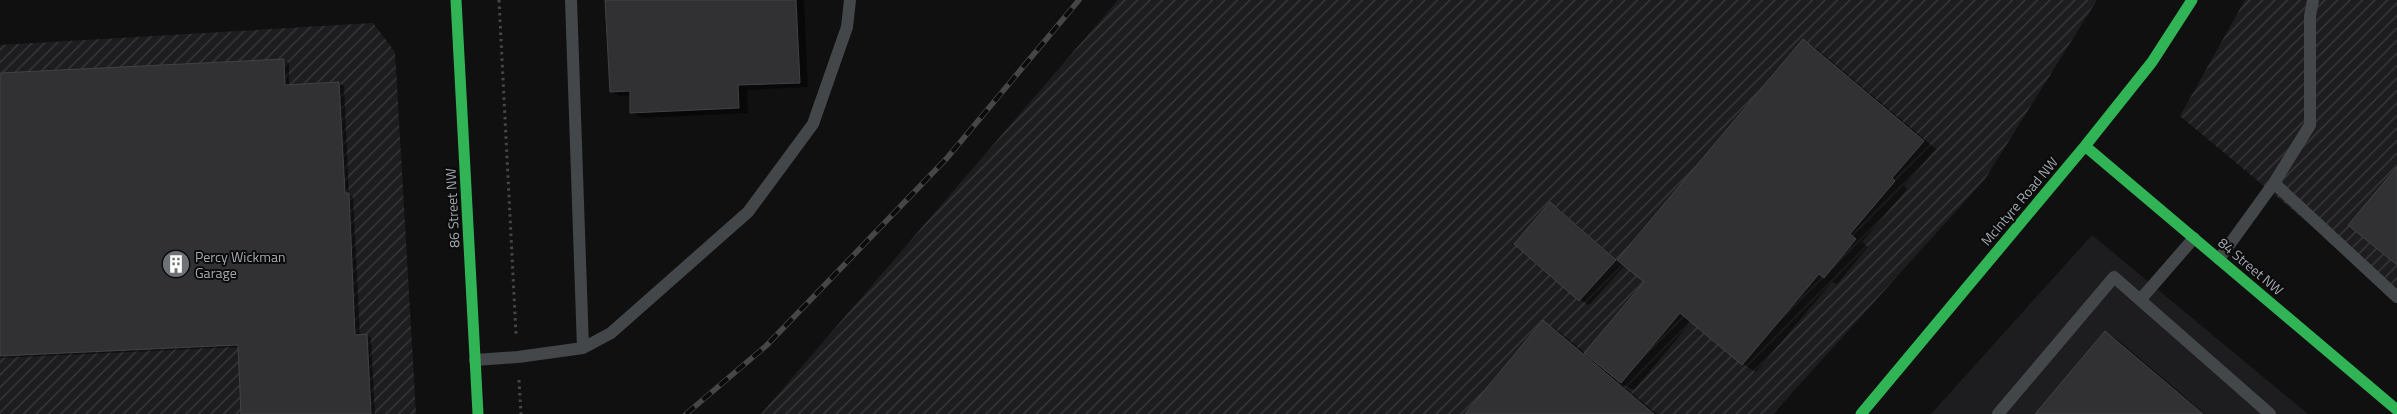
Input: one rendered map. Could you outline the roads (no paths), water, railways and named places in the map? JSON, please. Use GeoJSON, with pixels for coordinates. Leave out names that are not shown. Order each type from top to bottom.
{"type":"FeatureCollection","features":[{"type":"Feature","properties":{"kind":"street","name":"86 Street NW"},"geometry":{"type":"LineString","coordinates":[[456,0],[478,414]]}},
{"type":"Feature","properties":{"kind":"street","name":"McIntyre Road NW"},"geometry":{"type":"LineString","coordinates":[[1861,414],[2085,146],[2152,62],[2192,0]]}},
{"type":"Feature","properties":{"kind":"street","name":"84 Street NW"},"geometry":{"type":"LineString","coordinates":[[2085,146],[2397,410]]}},
{"type":"Feature","properties":{"kind":"lane"},"geometry":{"type":"LineString","coordinates":[[571,0],[583,348]]}},
{"type":"Feature","properties":{"kind":"lane"},"geometry":{"type":"LineString","coordinates":[[475,360],[518,357],[583,348],[611,333],[748,212],[812,124],[847,27],[850,0]]}},
{"type":"Feature","properties":{"kind":"lane"},"geometry":{"type":"LineString","coordinates":[[2218,259],[2274,183],[2310,125],[2310,16],[2313,0]]}},
{"type":"Feature","properties":{"kind":"lane"},"geometry":{"type":"LineString","coordinates":[[2274,183],[2397,297]]}},
{"type":"Feature","properties":{"kind":"lane"},"geometry":{"type":"LineString","coordinates":[[2140,300],[2194,238]]}},
{"type":"Feature","properties":{"kind":"lane"},"geometry":{"type":"LineString","coordinates":[[1998,414],[2114,277],[2270,414]]}},
{"type":"Feature","properties":{"kind":"railway"},"geometry":{"type":"LineString","coordinates":[[686,414],[766,346],[947,158],[1079,0]]}},
{"type":"Feature","properties":{"kind":"place","name":"Percy Wickman Garage"},"geometry":{"type":"Point","coordinates":[176,264]}}]}
